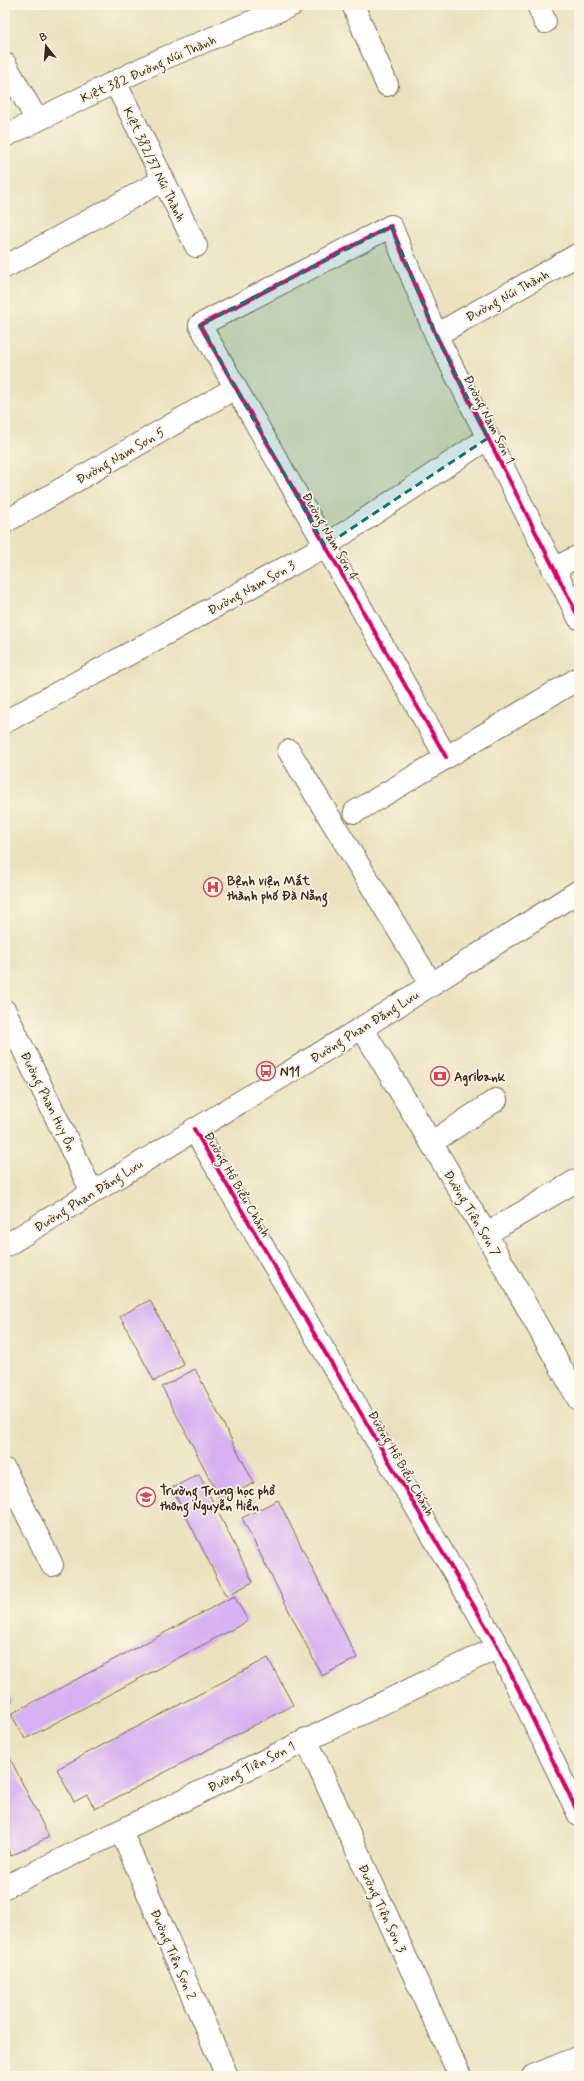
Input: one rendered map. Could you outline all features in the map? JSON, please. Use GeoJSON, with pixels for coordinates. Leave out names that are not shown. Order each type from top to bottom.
{"type":"FeatureCollection","features":[{"type":"Feature","properties":{"kind":"street","name":"Kiệt 382 Đường Núi Thành"},"geometry":{"type":"LineString","coordinates":[[5,136],[162,59],[292,5]]}},
{"type":"Feature","properties":{"kind":"street"},"geometry":{"type":"LineString","coordinates":[[353,5],[387,85]]}},
{"type":"Feature","properties":{"kind":"street"},"geometry":{"type":"LineString","coordinates":[[5,64],[37,120]]}},
{"type":"Feature","properties":{"kind":"street","name":"Kiệt 382/37 Núi Thành"},"geometry":{"type":"LineString","coordinates":[[115,82],[196,246]]}},
{"type":"Feature","properties":{"kind":"street"},"geometry":{"type":"LineString","coordinates":[[5,267],[163,180]]}},
{"type":"Feature","properties":{"kind":"street","name":"Đường Nam Sơn 4"},"geometry":{"type":"LineString","coordinates":[[391,226],[200,325],[446,757]]}},
{"type":"Feature","properties":{"kind":"street","name":"Đường Nam Sơn 1"},"geometry":{"type":"LineString","coordinates":[[391,226],[436,335],[579,618]]}},
{"type":"Feature","properties":{"kind":"street","name":"Đường Núi Thành"},"geometry":{"type":"LineString","coordinates":[[436,335],[579,254]]}},
{"type":"Feature","properties":{"kind":"street","name":"Đường Nam Sơn 5"},"geometry":{"type":"LineString","coordinates":[[5,522],[235,388]]}},
{"type":"Feature","properties":{"kind":"street","name":"Đường Nam Sơn 3"},"geometry":{"type":"LineString","coordinates":[[5,722],[325,546],[488,438]]}},
{"type":"Feature","properties":{"kind":"street"},"geometry":{"type":"LineString","coordinates":[[553,569],[579,556]]}},
{"type":"Feature","properties":{"kind":"street"},"geometry":{"type":"LineString","coordinates":[[355,812],[579,678]]}},
{"type":"Feature","properties":{"kind":"street"},"geometry":{"type":"LineString","coordinates":[[289,751],[432,985]]}},
{"type":"Feature","properties":{"kind":"street","name":"Đường Phan Đăng Lưu"},"geometry":{"type":"LineString","coordinates":[[5,1246],[194,1129],[432,985],[579,891]]}},
{"type":"Feature","properties":{"kind":"street","name":"Đường Phan Huy Ôn"},"geometry":{"type":"LineString","coordinates":[[5,1011],[92,1192]]}},
{"type":"Feature","properties":{"kind":"street","name":"Đường Tiên Sơn 7"},"geometry":{"type":"LineString","coordinates":[[362,1028],[486,1234],[579,1400]]}},
{"type":"Feature","properties":{"kind":"street"},"geometry":{"type":"LineString","coordinates":[[431,1143],[496,1100]]}},
{"type":"Feature","properties":{"kind":"street","name":"Đường Hồ Biểu Chánh"},"geometry":{"type":"LineString","coordinates":[[194,1129],[498,1647],[579,1815]]}},
{"type":"Feature","properties":{"kind":"street"},"geometry":{"type":"LineString","coordinates":[[486,1234],[579,1179]]}},
{"type":"Feature","properties":{"kind":"street"},"geometry":{"type":"LineString","coordinates":[[5,1470],[52,1565]]}},
{"type":"Feature","properties":{"kind":"street","name":"Đường Tiên Sơn 1"},"geometry":{"type":"LineString","coordinates":[[5,1887],[121,1832],[306,1739],[498,1647]]}},
{"type":"Feature","properties":{"kind":"street","name":"Đường Tiên Sơn 3"},"geometry":{"type":"LineString","coordinates":[[306,1739],[460,2076]]}},
{"type":"Feature","properties":{"kind":"street","name":"Đường Tiên Sơn 2"},"geometry":{"type":"LineString","coordinates":[[121,1832],[227,2076]]}},
{"type":"Feature","properties":{"kind":"street"},"geometry":{"type":"LineString","coordinates":[[533,2076],[579,2058]]}},
{"type":"Feature","properties":{"kind":"highlighted area"},"geometry":{"type":"Polygon","coordinates":[[[391,226],[436,335],[488,438],[325,546],[200,325],[391,226]]]}},
{"type":"Feature","properties":{"kind":"building"},"geometry":{"type":"Polygon","coordinates":[[[150,1300],[184,1365],[154,1381],[120,1316],[150,1300]]]}},
{"type":"Feature","properties":{"kind":"building"},"geometry":{"type":"Polygon","coordinates":[[[195,1369],[254,1483],[221,1500],[162,1387],[195,1369]]]}},
{"type":"Feature","properties":{"kind":"building"},"geometry":{"type":"Polygon","coordinates":[[[199,1474],[253,1582],[226,1596],[172,1488],[199,1474]]]}},
{"type":"Feature","properties":{"kind":"building"},"geometry":{"type":"Polygon","coordinates":[[[278,1500],[357,1658],[322,1676],[242,1518],[278,1500]]]}},
{"type":"Feature","properties":{"kind":"building"},"geometry":{"type":"Polygon","coordinates":[[[234,1596],[248,1621],[25,1739],[11,1714],[234,1596]]]}},
{"type":"Feature","properties":{"kind":"building"},"geometry":{"type":"Polygon","coordinates":[[[268,1658],[293,1705],[95,1809],[87,1795],[74,1802],[57,1769],[268,1658]]]}},
{"type":"Feature","properties":{"kind":"building"},"geometry":{"type":"Polygon","coordinates":[[[5,1688],[12,1701],[5,1705],[5,1688]]]}},
{"type":"Feature","properties":{"kind":"building"},"geometry":{"type":"Polygon","coordinates":[[[5,1748],[49,1837],[11,1856],[5,1843],[5,1748]]]}},
{"type":"Feature","properties":{"kind":"cycle path"},"geometry":{"type":"LineString","coordinates":[[446,757],[200,325],[391,226],[436,335],[579,618]]}},
{"type":"Feature","properties":{"kind":"cycle path"},"geometry":{"type":"LineString","coordinates":[[194,1129],[498,1647],[579,1815]]}},
{"type":"Feature","properties":{"kind":"place","name":"Bệnh viện Mắt thành phố Đà Nẵng"},"geometry":{"type":"Point","coordinates":[213,887]}},
{"type":"Feature","properties":{"kind":"place","name":"N11"},"geometry":{"type":"Point","coordinates":[266,1071]}},
{"type":"Feature","properties":{"kind":"place","name":"Agribank"},"geometry":{"type":"Point","coordinates":[440,1076]}},
{"type":"Feature","properties":{"kind":"place","name":"Trường Trung học phổ thông Nguyễn Hiền"},"geometry":{"type":"Point","coordinates":[146,1497]}}]}
